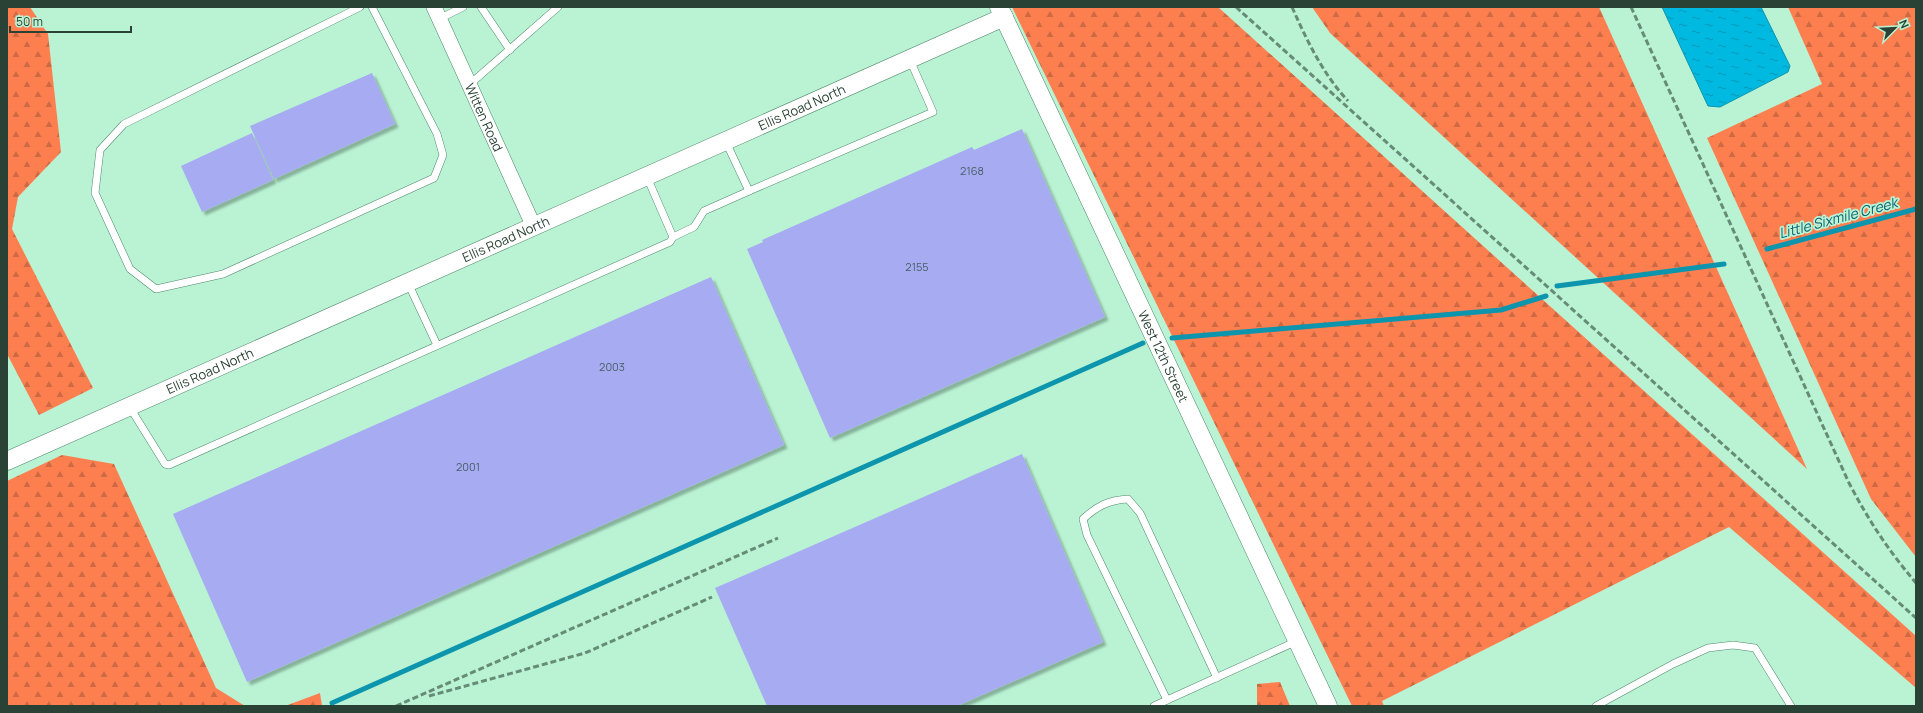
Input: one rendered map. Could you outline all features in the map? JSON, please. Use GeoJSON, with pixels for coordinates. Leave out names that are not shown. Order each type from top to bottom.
{"type":"FeatureCollection","features":[{"type":"Feature","properties":{"kind":"street","name":"Ellis Road North"},"geometry":{"type":"LineString","coordinates":[[7,461],[910,59],[1002,12]]}},
{"type":"Feature","properties":{"kind":"street","name":"West 12th Street"},"geometry":{"type":"LineString","coordinates":[[1002,12],[1328,706]]}},
{"type":"Feature","properties":{"kind":"street","name":"Witten Road"},"geometry":{"type":"LineString","coordinates":[[437,13],[534,227]]}},
{"type":"Feature","properties":{"kind":"lane"},"geometry":{"type":"LineString","coordinates":[[360,7],[124,124],[100,150],[95,193],[130,269],[156,289],[223,274],[434,178],[443,155],[437,134],[372,7]]}},
{"type":"Feature","properties":{"kind":"lane"},"geometry":{"type":"LineString","coordinates":[[437,13],[463,7]]}},
{"type":"Feature","properties":{"kind":"lane"},"geometry":{"type":"LineString","coordinates":[[481,7],[510,50]]}},
{"type":"Feature","properties":{"kind":"lane"},"geometry":{"type":"LineString","coordinates":[[469,85],[558,7]]}},
{"type":"Feature","properties":{"kind":"lane"},"geometry":{"type":"LineString","coordinates":[[129,406],[165,464],[169,465],[670,242],[673,237],[694,227],[704,211],[933,112],[910,59]]}},
{"type":"Feature","properties":{"kind":"lane"},"geometry":{"type":"LineString","coordinates":[[726,141],[749,191]]}},
{"type":"Feature","properties":{"kind":"lane"},"geometry":{"type":"LineString","coordinates":[[647,177],[673,237]]}},
{"type":"Feature","properties":{"kind":"lane"},"geometry":{"type":"LineString","coordinates":[[408,283],[437,345]]}},
{"type":"Feature","properties":{"kind":"lane"},"geometry":{"type":"LineString","coordinates":[[1167,700],[1087,535],[1084,519],[1095,508],[1117,500],[1128,499],[1140,513],[1217,678]]}},
{"type":"Feature","properties":{"kind":"lane"},"geometry":{"type":"LineString","coordinates":[[1154,706],[1297,641]]}},
{"type":"Feature","properties":{"kind":"lane"},"geometry":{"type":"LineString","coordinates":[[1596,706],[1673,664],[1708,648],[1732,645],[1755,648],[1791,706]]}},
{"type":"Feature","properties":{"kind":"green space"},"geometry":{"type":"Polygon","coordinates":[[[7,7],[30,7],[48,34],[61,152],[18,197],[12,229],[93,388],[39,415],[7,354],[7,7]]]}},
{"type":"Feature","properties":{"kind":"green space"},"geometry":{"type":"Polygon","coordinates":[[[1012,7],[1218,7],[1916,636],[1916,688],[1729,527],[1382,701],[1384,706],[1352,706],[1012,7]]]}},
{"type":"Feature","properties":{"kind":"green space"},"geometry":{"type":"Polygon","coordinates":[[[1312,7],[1599,7],[1807,469],[1330,33],[1312,7]]]}},
{"type":"Feature","properties":{"kind":"green space"},"geometry":{"type":"Polygon","coordinates":[[[1788,7],[1916,7],[1916,557],[1871,499],[1707,138],[1822,84],[1788,7]]]}},
{"type":"Feature","properties":{"kind":"green space"},"geometry":{"type":"Polygon","coordinates":[[[62,455],[114,464],[216,688],[245,706],[7,706],[7,481],[62,455]]]}},
{"type":"Feature","properties":{"kind":"green space"},"geometry":{"type":"Polygon","coordinates":[[[1280,682],[1290,706],[1257,706],[1257,684],[1280,682]]]}},
{"type":"Feature","properties":{"kind":"green space"},"geometry":{"type":"Polygon","coordinates":[[[320,693],[322,706],[285,706],[320,693]]]}},
{"type":"Feature","properties":{"kind":"water"},"geometry":{"type":"Polygon","coordinates":[[[1662,7],[1761,7],[1790,66],[1788,72],[1720,107],[1708,106],[1662,7]]]}},
{"type":"Feature","properties":{"kind":"building"},"geometry":{"type":"Polygon","coordinates":[[[372,73],[395,124],[274,179],[250,126],[372,73]]]}},
{"type":"Feature","properties":{"kind":"building"},"geometry":{"type":"Polygon","coordinates":[[[1022,129],[1105,317],[830,438],[747,249],[763,242],[762,240],[972,147],[974,150],[1022,129]]]}},
{"type":"Feature","properties":{"kind":"building"},"geometry":{"type":"Polygon","coordinates":[[[252,133],[273,180],[202,212],[181,166],[252,133]]]}},
{"type":"Feature","properties":{"kind":"building"},"geometry":{"type":"Polygon","coordinates":[[[711,277],[784,445],[247,682],[173,514],[711,277]]]}},
{"type":"Feature","properties":{"kind":"building"},"geometry":{"type":"Polygon","coordinates":[[[1022,454],[1103,642],[957,706],[767,706],[715,588],[1022,454]]]}},
{"type":"Feature","properties":{"kind":"waterway","name":"Little Sixmile Creek"},"geometry":{"type":"LineString","coordinates":[[1767,249],[1916,209]]}},
{"type":"Feature","properties":{"kind":"waterway"},"geometry":{"type":"LineString","coordinates":[[1557,286],[1724,264]]}},
{"type":"Feature","properties":{"kind":"waterway"},"geometry":{"type":"LineString","coordinates":[[1172,338],[1501,310],[1546,296]]}},
{"type":"Feature","properties":{"kind":"waterway"},"geometry":{"type":"LineString","coordinates":[[332,703],[1143,343]]}},
{"type":"Feature","properties":{"kind":"railway"},"geometry":{"type":"LineString","coordinates":[[1236,7],[1916,618]]}},
{"type":"Feature","properties":{"kind":"railway"},"geometry":{"type":"LineString","coordinates":[[1292,7],[1316,57],[1331,80],[1348,101]]}},
{"type":"Feature","properties":{"kind":"railway"},"geometry":{"type":"LineString","coordinates":[[1631,7],[1849,483],[1880,535],[1916,583]]}},
{"type":"Feature","properties":{"kind":"railway"},"geometry":{"type":"LineString","coordinates":[[396,706],[778,538]]}},
{"type":"Feature","properties":{"kind":"railway"},"geometry":{"type":"LineString","coordinates":[[429,696],[585,653],[712,597]]}}]}
